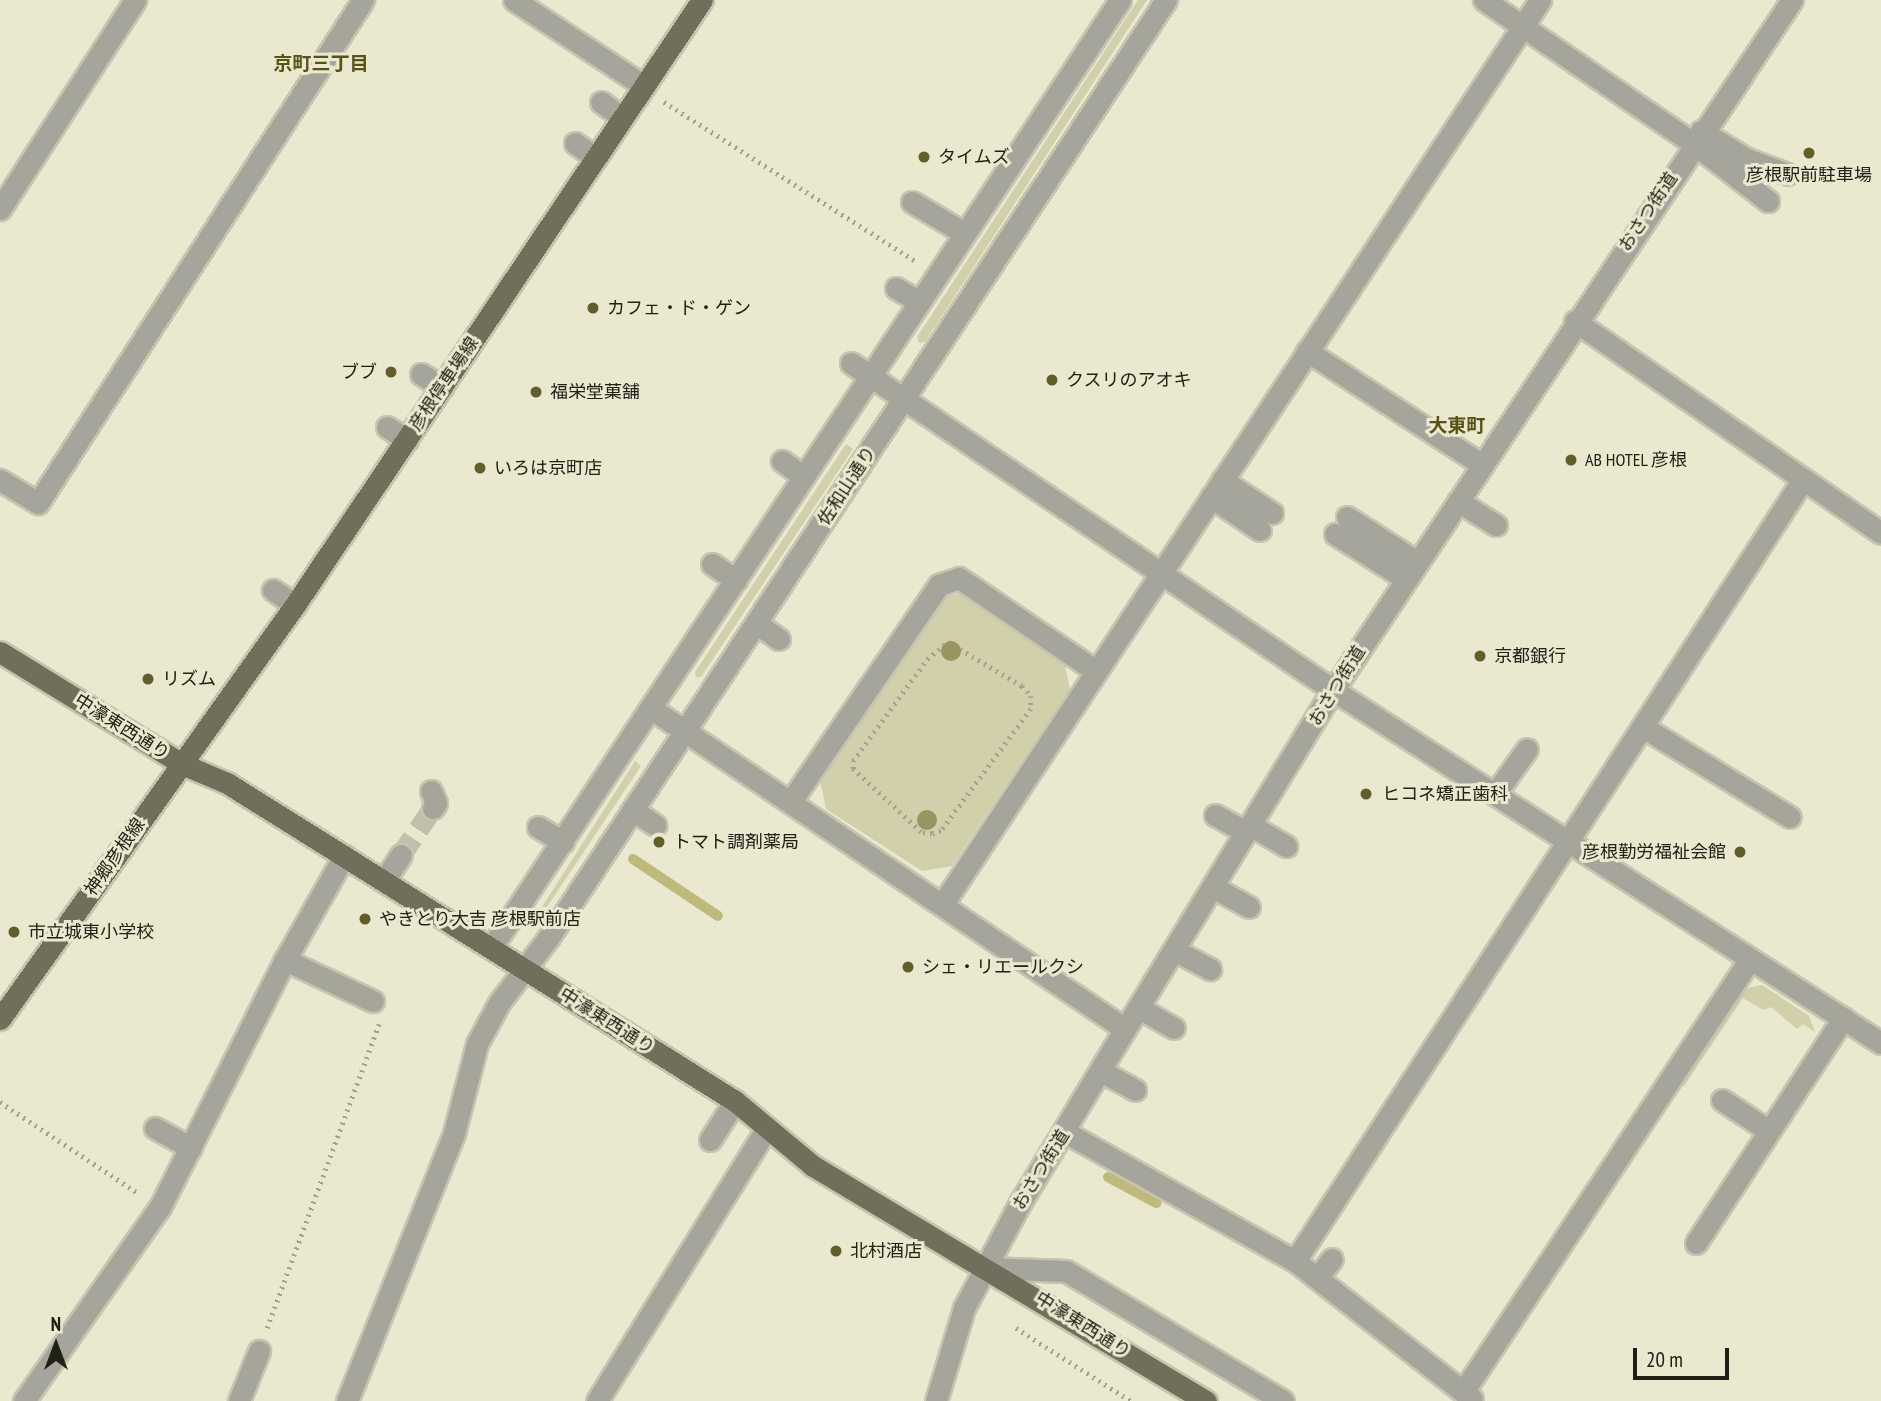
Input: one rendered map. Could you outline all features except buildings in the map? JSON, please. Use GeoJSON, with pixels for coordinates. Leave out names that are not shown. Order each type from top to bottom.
{"type":"FeatureCollection","features":[{"type":"Feature","properties":{"kind":"main road","name":"彦根停車場線"},"geometry":{"type":"LineString","coordinates":[[181,764],[295,605],[702,0]]}},
{"type":"Feature","properties":{"kind":"main road","name":"中濠東西通り"},"geometry":{"type":"LineString","coordinates":[[0,652],[181,764],[227,783],[735,1101],[813,1166],[1206,1401]]}},
{"type":"Feature","properties":{"kind":"main road","name":"神郷彦根線"},"geometry":{"type":"LineString","coordinates":[[0,1019],[181,764]]}},
{"type":"Feature","properties":{"kind":"street"},"geometry":{"type":"LineString","coordinates":[[0,209],[135,0]]}},
{"type":"Feature","properties":{"kind":"street"},"geometry":{"type":"LineString","coordinates":[[0,480],[38,503],[363,0]]}},
{"type":"Feature","properties":{"kind":"street"},"geometry":{"type":"LineString","coordinates":[[514,0],[644,86]]}},
{"type":"Feature","properties":{"kind":"street"},"geometry":{"type":"LineString","coordinates":[[491,948],[652,709],[803,476],[860,369],[918,300],[1120,0]]}},
{"type":"Feature","properties":{"kind":"street","name":"佐和山通り"},"geometry":{"type":"LineString","coordinates":[[347,1401],[398,1259],[454,1133],[477,1044],[499,1003],[526,970],[685,731],[1166,0]]}},
{"type":"Feature","properties":{"kind":"street"},"geometry":{"type":"LineString","coordinates":[[1483,0],[1697,137],[1787,174]]}},
{"type":"Feature","properties":{"kind":"street"},"geometry":{"type":"LineString","coordinates":[[942,905],[1217,488],[1335,298],[1539,0]]}},
{"type":"Feature","properties":{"kind":"street","name":"おさつ街道"},"geometry":{"type":"LineString","coordinates":[[936,1401],[964,1308],[1125,1030],[1333,690],[1697,137],[1792,0]]}},
{"type":"Feature","properties":{"kind":"street"},"geometry":{"type":"LineString","coordinates":[[601,102],[623,118]]}},
{"type":"Feature","properties":{"kind":"street"},"geometry":{"type":"LineString","coordinates":[[1697,137],[1768,201]]}},
{"type":"Feature","properties":{"kind":"street"},"geometry":{"type":"LineString","coordinates":[[575,143],[596,158]]}},
{"type":"Feature","properties":{"kind":"street"},"geometry":{"type":"LineString","coordinates":[[912,202],[964,233]]}},
{"type":"Feature","properties":{"kind":"street"},"geometry":{"type":"LineString","coordinates":[[897,288],[918,300]]}},
{"type":"Feature","properties":{"kind":"street"},"geometry":{"type":"LineString","coordinates":[[1575,321],[1802,481],[1881,533]]}},
{"type":"Feature","properties":{"kind":"street"},"geometry":{"type":"LineString","coordinates":[[1301,352],[1481,464]]}},
{"type":"Feature","properties":{"kind":"street"},"geometry":{"type":"LineString","coordinates":[[860,369],[1161,572],[1246,643],[1333,690],[1498,802],[1569,842],[1656,907],[1840,1010],[1881,1043]]}},
{"type":"Feature","properties":{"kind":"street"},"geometry":{"type":"LineString","coordinates":[[421,374],[442,387]]}},
{"type":"Feature","properties":{"kind":"street"},"geometry":{"type":"LineString","coordinates":[[1664,410],[1676,392]]}},
{"type":"Feature","properties":{"kind":"street"},"geometry":{"type":"LineString","coordinates":[[387,427],[407,440]]}},
{"type":"Feature","properties":{"kind":"street"},"geometry":{"type":"LineString","coordinates":[[782,461],[803,476]]}},
{"type":"Feature","properties":{"kind":"street"},"geometry":{"type":"LineString","coordinates":[[1296,1261],[1335,1187],[1441,1026],[1516,937],[1521,903],[1569,842],[1802,481]]}},
{"type":"Feature","properties":{"kind":"street"},"geometry":{"type":"LineString","coordinates":[[1217,488],[1266,521]]}},
{"type":"Feature","properties":{"kind":"street"},"geometry":{"type":"LineString","coordinates":[[1458,501],[1496,525]]}},
{"type":"Feature","properties":{"kind":"street"},"geometry":{"type":"LineString","coordinates":[[1341,525],[1411,570]]}},
{"type":"Feature","properties":{"kind":"street"},"geometry":{"type":"LineString","coordinates":[[712,564],[736,580]]}},
{"type":"Feature","properties":{"kind":"street"},"geometry":{"type":"LineString","coordinates":[[791,801],[939,585],[959,578],[1096,671]]}},
{"type":"Feature","properties":{"kind":"street"},"geometry":{"type":"LineString","coordinates":[[273,590],[295,605]]}},
{"type":"Feature","properties":{"kind":"street"},"geometry":{"type":"LineString","coordinates":[[756,623],[779,639]]}},
{"type":"Feature","properties":{"kind":"street"},"geometry":{"type":"LineString","coordinates":[[652,709],[761,789],[791,801],[893,879],[942,905],[969,931],[1125,1030]]}},
{"type":"Feature","properties":{"kind":"street"},"geometry":{"type":"LineString","coordinates":[[1643,727],[1790,817]]}},
{"type":"Feature","properties":{"kind":"street"},"geometry":{"type":"LineString","coordinates":[[1498,802],[1527,749]]}},
{"type":"Feature","properties":{"kind":"street"},"geometry":{"type":"LineString","coordinates":[[632,810],[655,825]]}},
{"type":"Feature","properties":{"kind":"street"},"geometry":{"type":"LineString","coordinates":[[1216,815],[1286,846]]}},
{"type":"Feature","properties":{"kind":"street"},"geometry":{"type":"LineString","coordinates":[[538,827],[563,842]]}},
{"type":"Feature","properties":{"kind":"street"},"geometry":{"type":"LineString","coordinates":[[384,881],[401,855]]}},
{"type":"Feature","properties":{"kind":"street"},"geometry":{"type":"LineString","coordinates":[[24,1401],[160,1208],[183,1184],[191,1148],[285,960],[344,856]]}},
{"type":"Feature","properties":{"kind":"street"},"geometry":{"type":"LineString","coordinates":[[1213,887],[1249,907]]}},
{"type":"Feature","properties":{"kind":"street"},"geometry":{"type":"LineString","coordinates":[[1174,950],[1210,969]]}},
{"type":"Feature","properties":{"kind":"street"},"geometry":{"type":"LineString","coordinates":[[1065,1132],[1296,1261],[1317,1284],[1392,1335],[1469,1396],[1507,1317],[1750,959]]}},
{"type":"Feature","properties":{"kind":"street"},"geometry":{"type":"LineString","coordinates":[[285,960],[373,1001]]}},
{"type":"Feature","properties":{"kind":"street"},"geometry":{"type":"LineString","coordinates":[[1139,1008],[1174,1028]]}},
{"type":"Feature","properties":{"kind":"street"},"geometry":{"type":"LineString","coordinates":[[1696,1243],[1769,1131],[1840,1010]]}},
{"type":"Feature","properties":{"kind":"street"},"geometry":{"type":"LineString","coordinates":[[1101,1071],[1135,1090]]}},
{"type":"Feature","properties":{"kind":"street"},"geometry":{"type":"LineString","coordinates":[[1721,1100],[1769,1131]]}},
{"type":"Feature","properties":{"kind":"street"},"geometry":{"type":"LineString","coordinates":[[710,1140],[735,1101]]}},
{"type":"Feature","properties":{"kind":"street"},"geometry":{"type":"LineString","coordinates":[[155,1128],[191,1148]]}},
{"type":"Feature","properties":{"kind":"street"},"geometry":{"type":"LineString","coordinates":[[597,1401],[653,1319],[767,1128]]}},
{"type":"Feature","properties":{"kind":"street"},"geometry":{"type":"LineString","coordinates":[[1317,1284],[1332,1259]]}},
{"type":"Feature","properties":{"kind":"street"},"geometry":{"type":"LineString","coordinates":[[986,1268],[1066,1271],[1283,1401]]}},
{"type":"Feature","properties":{"kind":"street"},"geometry":{"type":"LineString","coordinates":[[239,1401],[259,1351]]}},
{"type":"Feature","properties":{"kind":"path"},"geometry":{"type":"LineString","coordinates":[[663,101],[918,263]]}},
{"type":"Feature","properties":{"kind":"path"},"geometry":{"type":"LineString","coordinates":[[948,642],[1022,686],[1031,696],[1031,709],[941,831],[921,832],[853,769],[853,761],[928,659],[948,642]]}},
{"type":"Feature","properties":{"kind":"path"},"geometry":{"type":"LineString","coordinates":[[259,1351],[360,1088],[382,1017],[373,1001]]}},
{"type":"Feature","properties":{"kind":"path"},"geometry":{"type":"LineString","coordinates":[[0,1102],[160,1208]]}},
{"type":"Feature","properties":{"kind":"path"},"geometry":{"type":"LineString","coordinates":[[1016,1328],[1130,1401]]}},
{"type":"Feature","properties":{"kind":"shaded area"},"geometry":{"type":"Polygon","coordinates":[[[1138,0],[1147,0],[925,342],[919,343],[917,337],[1138,0]]]}},
{"type":"Feature","properties":{"kind":"shaded area"},"geometry":{"type":"Polygon","coordinates":[[[846,444],[853,449],[701,677],[696,677],[695,672],[846,444]]]}},
{"type":"Feature","properties":{"kind":"shaded area"},"geometry":{"type":"Polygon","coordinates":[[[964,593],[1064,661],[1070,689],[952,866],[922,871],[826,809],[820,780],[942,597],[964,593]]]}},
{"type":"Feature","properties":{"kind":"shaded area"},"geometry":{"type":"Polygon","coordinates":[[[635,761],[641,766],[547,907],[542,907],[635,761]]]}},
{"type":"Feature","properties":{"kind":"shaded area"},"geometry":{"type":"Polygon","coordinates":[[[1762,985],[1809,1016],[1815,1032],[1803,1024],[1797,1029],[1771,1007],[1763,1010],[1743,998],[1684,1086],[1679,1083],[1742,989],[1762,985]]]}},
{"type":"Feature","properties":{"kind":"waterway"},"geometry":{"type":"LineString","coordinates":[[633,859],[718,916]]}},
{"type":"Feature","properties":{"kind":"waterway"},"geometry":{"type":"LineString","coordinates":[[1108,1177],[1156,1203]]}},
{"type":"Feature","properties":{"kind":"tunnel"},"geometry":{"type":"LineString","coordinates":[[401,855],[433,808]]}},
{"type":"Feature","properties":{"kind":"place","name":"彦根駅前駐車場"},"geometry":{"type":"Point","coordinates":[1809,153]}},
{"type":"Feature","properties":{"kind":"place","name":"タイムズ"},"geometry":{"type":"Point","coordinates":[924,157]}},
{"type":"Feature","properties":{"kind":"place","name":"カフェ・ド・ゲン"},"geometry":{"type":"Point","coordinates":[593,308]}},
{"type":"Feature","properties":{"kind":"place","name":"ブブ"},"geometry":{"type":"Point","coordinates":[391,372]}},
{"type":"Feature","properties":{"kind":"place","name":"クスリのアオキ"},"geometry":{"type":"Point","coordinates":[1052,380]}},
{"type":"Feature","properties":{"kind":"place","name":"福栄堂菓舗"},"geometry":{"type":"Point","coordinates":[536,392]}},
{"type":"Feature","properties":{"kind":"place","name":"AB HOTEL 彦根"},"geometry":{"type":"Point","coordinates":[1571,460]}},
{"type":"Feature","properties":{"kind":"place","name":"いろは京町店"},"geometry":{"type":"Point","coordinates":[480,468]}},
{"type":"Feature","properties":{"kind":"place","name":"京都銀行"},"geometry":{"type":"Point","coordinates":[1480,656]}},
{"type":"Feature","properties":{"kind":"place","name":"リズム"},"geometry":{"type":"Point","coordinates":[148,679]}},
{"type":"Feature","properties":{"kind":"place","name":"ヒコネ矯正歯科"},"geometry":{"type":"Point","coordinates":[1366,794]}},
{"type":"Feature","properties":{"kind":"place","name":"トマト調剤薬局"},"geometry":{"type":"Point","coordinates":[659,842]}},
{"type":"Feature","properties":{"kind":"place","name":"彦根勤労福祉会館"},"geometry":{"type":"Point","coordinates":[1740,852]}},
{"type":"Feature","properties":{"kind":"place","name":"やきとり大吉 彦根駅前店"},"geometry":{"type":"Point","coordinates":[365,919]}},
{"type":"Feature","properties":{"kind":"place","name":"市立城東小学校"},"geometry":{"type":"Point","coordinates":[14,932]}},
{"type":"Feature","properties":{"kind":"place","name":"シェ・リエールクシ"},"geometry":{"type":"Point","coordinates":[908,967]}},
{"type":"Feature","properties":{"kind":"place","name":"北村酒店"},"geometry":{"type":"Point","coordinates":[836,1251]}},
{"type":"Feature","properties":{"kind":"district","name":"京町三丁目"},"geometry":{"type":"Point","coordinates":[321,64]}},
{"type":"Feature","properties":{"kind":"district","name":"大東町"},"geometry":{"type":"Point","coordinates":[1457,426]}}]}
